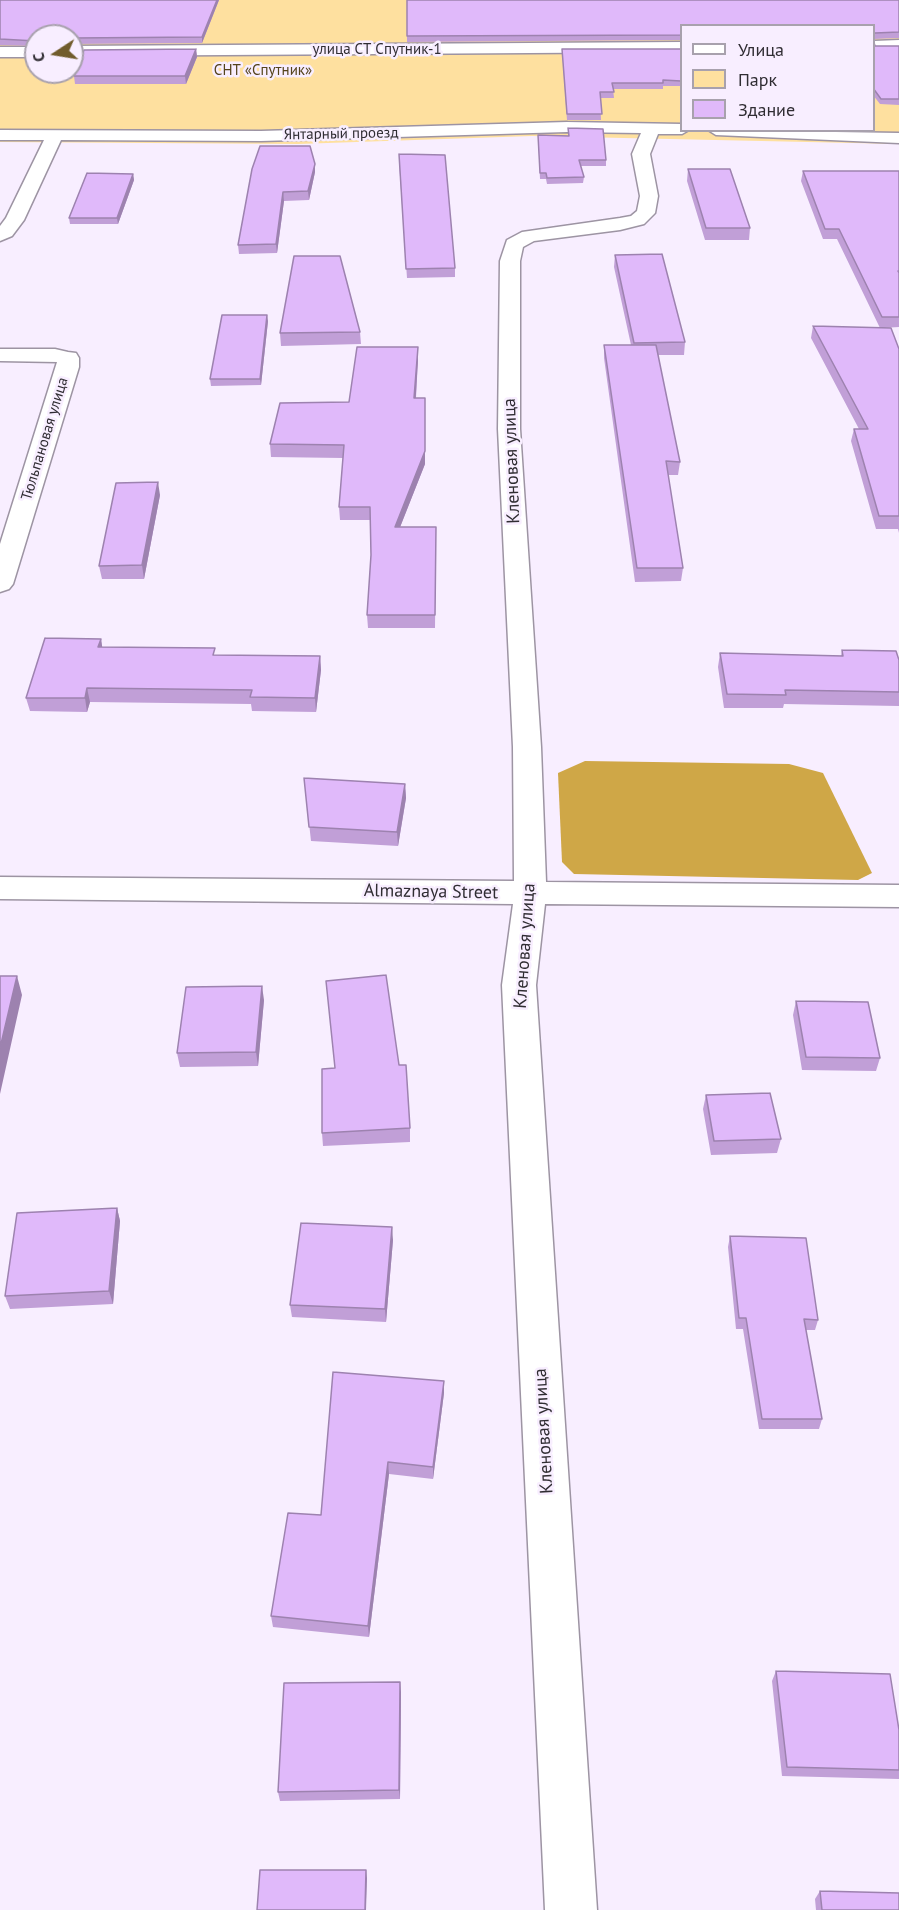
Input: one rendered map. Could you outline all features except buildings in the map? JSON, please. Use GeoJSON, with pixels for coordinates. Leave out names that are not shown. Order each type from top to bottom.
{"type":"FeatureCollection","features":[{"type":"Feature","properties":{"kind":"street"},"geometry":{"type":"LineString","coordinates":[[875,45],[899,45]]}},
{"type":"Feature","properties":{"kind":"street","name":"улица СТ Спутник-1"},"geometry":{"type":"LineString","coordinates":[[84,51],[680,47]]}},
{"type":"Feature","properties":{"kind":"street"},"geometry":{"type":"LineString","coordinates":[[0,52],[24,52]]}},
{"type":"Feature","properties":{"kind":"street","name":"Янтарный проезд"},"geometry":{"type":"LineString","coordinates":[[0,135],[261,136],[567,128],[667,129]]}},
{"type":"Feature","properties":{"kind":"street","name":"Кленовая улица"},"geometry":{"type":"LineString","coordinates":[[571,1910],[519,985],[530,893],[527,747],[509,429],[510,261],[514,244],[529,236],[620,224],[637,220],[646,213],[649,196],[641,154],[667,129]]}},
{"type":"Feature","properties":{"kind":"street"},"geometry":{"type":"LineString","coordinates":[[762,132],[899,138]]}},
{"type":"Feature","properties":{"kind":"street"},"geometry":{"type":"LineString","coordinates":[[0,235],[15,220],[55,135]]}},
{"type":"Feature","properties":{"kind":"street","name":"Тюльпановая улица"},"geometry":{"type":"LineString","coordinates":[[0,355],[55,355],[68,358],[0,584]]}},
{"type":"Feature","properties":{"kind":"street","name":"Almaznaya Street"},"geometry":{"type":"LineString","coordinates":[[0,888],[899,896]]}},
{"type":"Feature","properties":{"kind":"green space","name":"СНТ «Спутник»"},"geometry":{"type":"Polygon","coordinates":[[[0,0],[899,0],[899,144],[532,136],[298,144],[0,142],[0,0]]]}},
{"type":"Feature","properties":{"kind":"shaded area"},"geometry":{"type":"Polygon","coordinates":[[[585,761],[789,764],[823,773],[872,873],[858,880],[574,874],[562,862],[558,773],[585,761]]]}}]}
